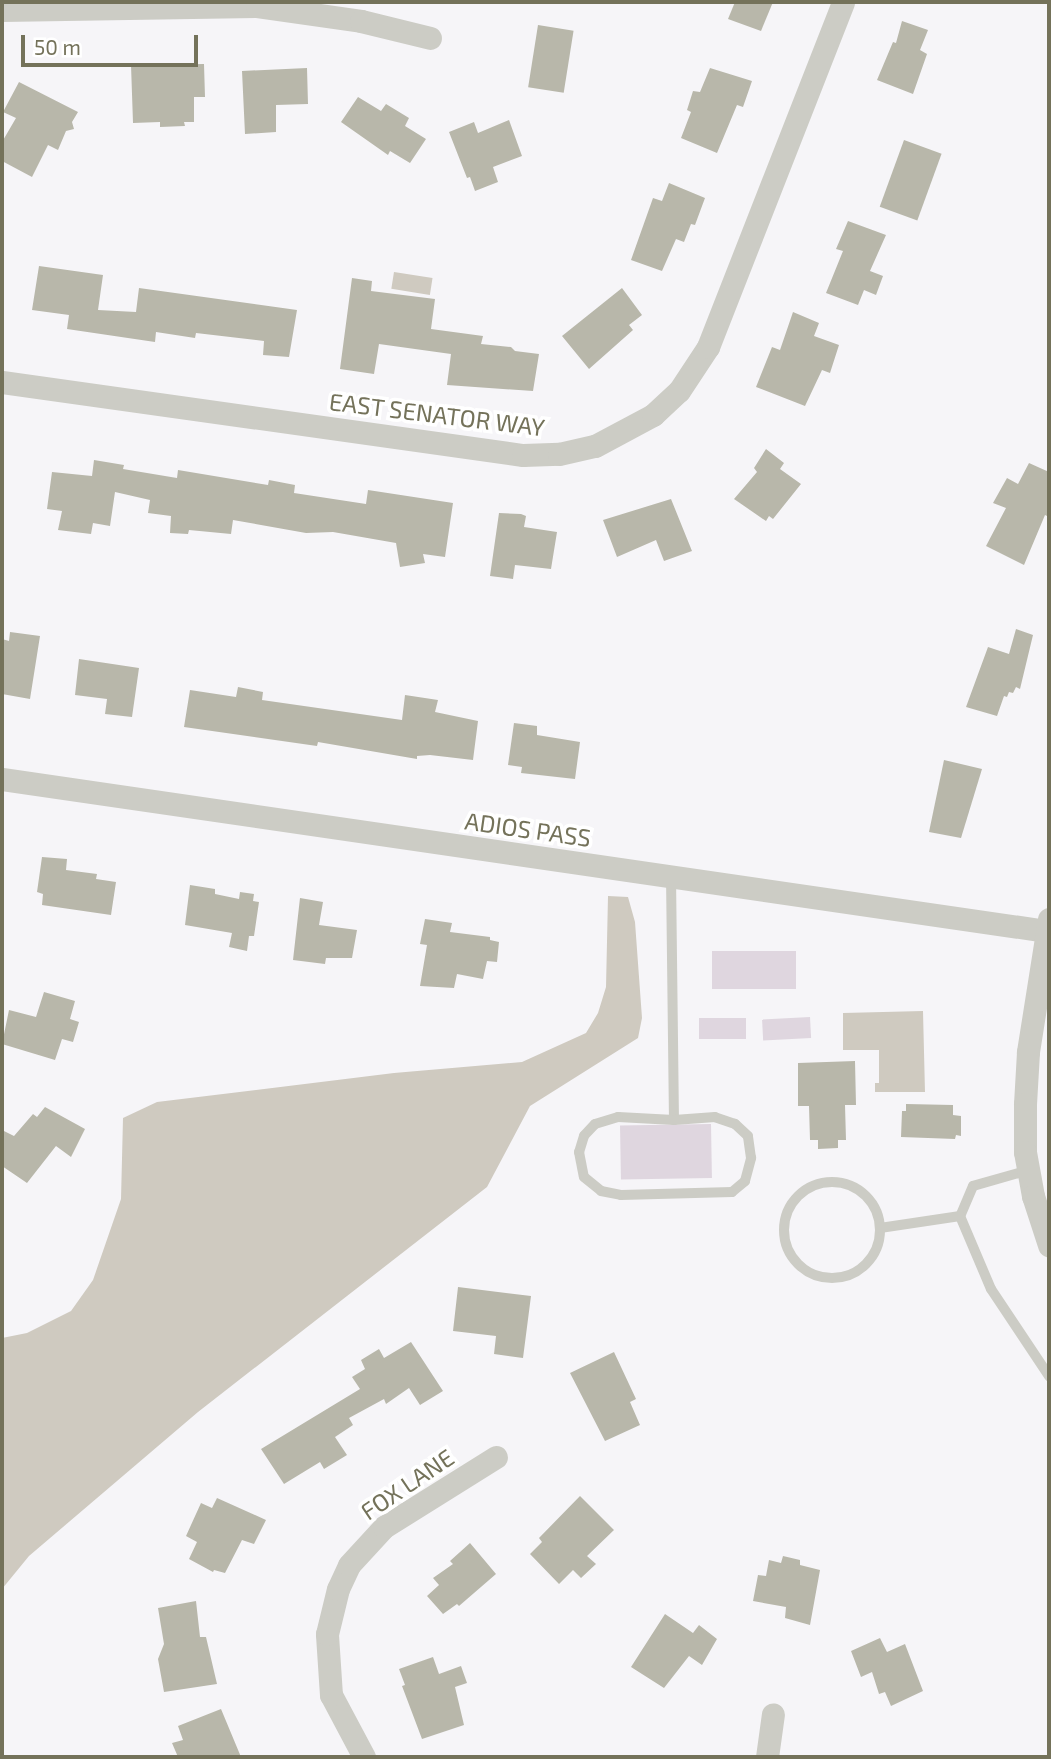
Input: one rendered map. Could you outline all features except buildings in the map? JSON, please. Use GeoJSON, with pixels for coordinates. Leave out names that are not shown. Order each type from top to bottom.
{"type":"FeatureCollection","features":[{"type":"Feature","properties":{"kind":"street","name":"EAST SENATOR WAY"},"geometry":{"type":"LineString","coordinates":[[2,382],[523,455],[559,454],[595,446],[653,415],[679,391],[708,347],[844,2]]}},
{"type":"Feature","properties":{"kind":"street"},"geometry":{"type":"LineString","coordinates":[[2,10],[257,6],[361,21],[430,38]]}},
{"type":"Feature","properties":{"kind":"street","name":"ADIOS PASS"},"geometry":{"type":"LineString","coordinates":[[2,779],[671,876],[1048,925]]}},
{"type":"Feature","properties":{"kind":"street"},"geometry":{"type":"LineString","coordinates":[[1048,925],[1027,1065],[1025,1104],[1028,1170],[1042,1231],[1049,1245]]}},
{"type":"Feature","properties":{"kind":"street","name":"FOX LANE"},"geometry":{"type":"LineString","coordinates":[[365,1757],[331,1695],[327,1634],[338,1589],[349,1565],[384,1527],[496,1457]]}},
{"type":"Feature","properties":{"kind":"street"},"geometry":{"type":"LineString","coordinates":[[767,1757],[773,1714]]}},
{"type":"Feature","properties":{"kind":"lane"},"geometry":{"type":"LineString","coordinates":[[671,876],[674,1120]]}},
{"type":"Feature","properties":{"kind":"lane"},"geometry":{"type":"LineString","coordinates":[[618,1117],[674,1120],[715,1117],[735,1124],[748,1136],[751,1158],[745,1181],[732,1192],[621,1195],[601,1191],[584,1177],[579,1152],[584,1136],[595,1125],[618,1117]]}},
{"type":"Feature","properties":{"kind":"lane"},"geometry":{"type":"LineString","coordinates":[[1028,1170],[973,1186],[960,1216],[992,1289],[1049,1376]]}},
{"type":"Feature","properties":{"kind":"lane"},"geometry":{"type":"LineString","coordinates":[[842,1182],[857,1188],[869,1199],[877,1213],[880,1228],[878,1244],[860,1269],[846,1276],[830,1278],[814,1275],[796,1261],[785,1240],[784,1224],[793,1202],[811,1186],[842,1182]]}},
{"type":"Feature","properties":{"kind":"lane"},"geometry":{"type":"LineString","coordinates":[[880,1228],[960,1216]]}},
{"type":"Feature","properties":{"kind":"shaded area"},"geometry":{"type":"Polygon","coordinates":[[[394,272],[433,278],[430,295],[391,289],[394,272]]]}},
{"type":"Feature","properties":{"kind":"shaded area"},"geometry":{"type":"Polygon","coordinates":[[[608,896],[628,897],[635,922],[642,1018],[638,1038],[530,1106],[487,1187],[198,1412],[29,1556],[2,1589],[2,1338],[27,1333],[71,1311],[93,1280],[121,1199],[123,1118],[157,1102],[394,1073],[522,1062],[586,1033],[598,1013],[606,987],[608,896]]]}},
{"type":"Feature","properties":{"kind":"shaded area"},"geometry":{"type":"Polygon","coordinates":[[[712,951],[796,951],[796,989],[712,989],[712,951]]]}},
{"type":"Feature","properties":{"kind":"shaded area"},"geometry":{"type":"Polygon","coordinates":[[[923,1011],[925,1092],[875,1092],[875,1083],[879,1083],[879,1050],[843,1050],[843,1013],[923,1011]]]}},
{"type":"Feature","properties":{"kind":"shaded area"},"geometry":{"type":"Polygon","coordinates":[[[810,1017],[811,1038],[763,1040],[762,1020],[810,1017]]]}},
{"type":"Feature","properties":{"kind":"shaded area"},"geometry":{"type":"Polygon","coordinates":[[[699,1018],[746,1018],[746,1039],[699,1039],[699,1018]]]}},
{"type":"Feature","properties":{"kind":"shaded area"},"geometry":{"type":"Polygon","coordinates":[[[711,1124],[712,1178],[621,1180],[620,1126],[711,1124]]]}}]}
